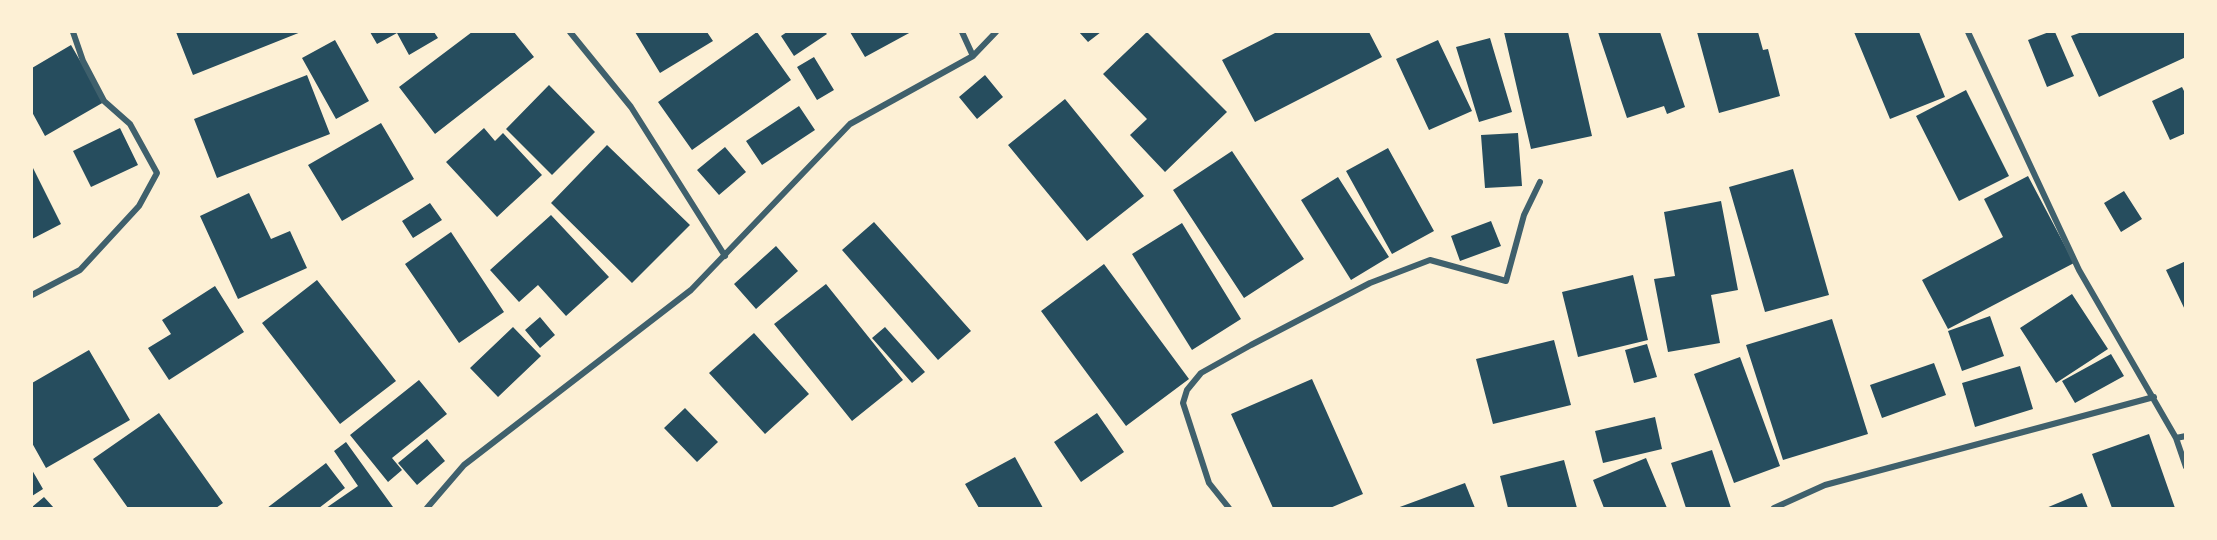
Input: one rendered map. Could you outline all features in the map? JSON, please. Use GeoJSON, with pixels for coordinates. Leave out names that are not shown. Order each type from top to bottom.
{"type":"FeatureCollection","features":[{"type":"Feature","properties":{"kind":"street"},"geometry":{"type":"LineString","coordinates":[[32,295],[80,270],[139,206],[157,173],[130,124],[104,101],[83,61],[73,32]]}},
{"type":"Feature","properties":{"kind":"street"},"geometry":{"type":"LineString","coordinates":[[570,32],[631,107],[725,256]]}},
{"type":"Feature","properties":{"kind":"street"},"geometry":{"type":"LineString","coordinates":[[962,32],[973,56]]}},
{"type":"Feature","properties":{"kind":"street"},"geometry":{"type":"LineString","coordinates":[[431,508],[464,465],[691,290],[850,124],[973,56],[996,32]]}},
{"type":"Feature","properties":{"kind":"street"},"geometry":{"type":"LineString","coordinates":[[1968,32],[2079,270],[2176,438],[2186,467]]}},
{"type":"Feature","properties":{"kind":"street"},"geometry":{"type":"LineString","coordinates":[[1229,508],[1209,483],[1183,403],[1187,390],[1201,373],[1370,283],[1430,260],[1506,280],[1524,215],[1540,182]]}},
{"type":"Feature","properties":{"kind":"street"},"geometry":{"type":"LineString","coordinates":[[1774,508],[1825,484],[2154,398]]}},
{"type":"Feature","properties":{"kind":"street"},"geometry":{"type":"LineString","coordinates":[[2176,438],[2186,436]]}},
{"type":"Feature","properties":{"kind":"building"},"geometry":{"type":"Polygon","coordinates":[[[176,32],[301,32],[193,75],[176,32]]]}},
{"type":"Feature","properties":{"kind":"building"},"geometry":{"type":"Polygon","coordinates":[[[370,32],[434,32],[438,38],[409,55],[397,33],[377,44],[370,32]]]}},
{"type":"Feature","properties":{"kind":"building"},"geometry":{"type":"Polygon","coordinates":[[[472,32],[514,32],[534,57],[435,134],[399,87],[472,32]]]}},
{"type":"Feature","properties":{"kind":"building"},"geometry":{"type":"Polygon","coordinates":[[[635,32],[707,32],[713,41],[660,73],[635,32]]]}},
{"type":"Feature","properties":{"kind":"building"},"geometry":{"type":"Polygon","coordinates":[[[757,32],[791,80],[692,150],[658,102],[757,32]]]}},
{"type":"Feature","properties":{"kind":"building"},"geometry":{"type":"Polygon","coordinates":[[[787,32],[825,32],[827,34],[794,56],[781,36],[787,32]]]}},
{"type":"Feature","properties":{"kind":"building"},"geometry":{"type":"Polygon","coordinates":[[[850,32],[911,32],[865,57],[850,32]]]}},
{"type":"Feature","properties":{"kind":"building"},"geometry":{"type":"Polygon","coordinates":[[[1079,32],[1101,32],[1088,42],[1079,32]]]}},
{"type":"Feature","properties":{"kind":"building"},"geometry":{"type":"Polygon","coordinates":[[[1147,32],[1227,112],[1165,172],[1130,135],[1147,119],[1103,74],[1147,32]]]}},
{"type":"Feature","properties":{"kind":"building"},"geometry":{"type":"Polygon","coordinates":[[[1277,32],[1369,32],[1382,57],[1255,122],[1222,60],[1277,32]]]}},
{"type":"Feature","properties":{"kind":"building"},"geometry":{"type":"Polygon","coordinates":[[[1504,32],[1568,32],[1592,136],[1531,149],[1504,32]]]}},
{"type":"Feature","properties":{"kind":"building"},"geometry":{"type":"Polygon","coordinates":[[[1598,32],[1660,32],[1685,107],[1667,114],[1664,106],[1627,118],[1598,32]]]}},
{"type":"Feature","properties":{"kind":"building"},"geometry":{"type":"Polygon","coordinates":[[[1697,32],[1758,32],[1763,50],[1768,49],[1780,96],[1719,113],[1697,32]]]}},
{"type":"Feature","properties":{"kind":"building"},"geometry":{"type":"Polygon","coordinates":[[[1854,32],[1919,32],[1945,97],[1890,119],[1854,32]]]}},
{"type":"Feature","properties":{"kind":"building"},"geometry":{"type":"Polygon","coordinates":[[[2055,32],[2074,76],[2047,87],[2028,40],[2055,32]]]}},
{"type":"Feature","properties":{"kind":"building"},"geometry":{"type":"Polygon","coordinates":[[[2082,32],[2186,32],[2186,57],[2099,97],[2071,36],[2082,32]]]}},
{"type":"Feature","properties":{"kind":"building"},"geometry":{"type":"Polygon","coordinates":[[[1490,38],[1512,112],[1479,122],[1456,47],[1490,38]]]}},
{"type":"Feature","properties":{"kind":"building"},"geometry":{"type":"Polygon","coordinates":[[[335,40],[369,101],[336,119],[302,58],[335,40]]]}},
{"type":"Feature","properties":{"kind":"building"},"geometry":{"type":"Polygon","coordinates":[[[1438,40],[1472,111],[1429,130],[1396,59],[1438,40]]]}},
{"type":"Feature","properties":{"kind":"building"},"geometry":{"type":"Polygon","coordinates":[[[71,45],[104,102],[45,136],[32,112],[32,68],[71,45]]]}},
{"type":"Feature","properties":{"kind":"building"},"geometry":{"type":"Polygon","coordinates":[[[814,57],[834,90],[817,100],[797,67],[814,57]]]}},
{"type":"Feature","properties":{"kind":"building"},"geometry":{"type":"Polygon","coordinates":[[[307,75],[330,134],[217,178],[194,119],[307,75]]]}},
{"type":"Feature","properties":{"kind":"building"},"geometry":{"type":"Polygon","coordinates":[[[985,75],[1003,97],[977,119],[959,97],[985,75]]]}},
{"type":"Feature","properties":{"kind":"building"},"geometry":{"type":"Polygon","coordinates":[[[549,85],[595,132],[552,175],[506,129],[549,85]]]}},
{"type":"Feature","properties":{"kind":"building"},"geometry":{"type":"Polygon","coordinates":[[[2182,87],[2186,95],[2186,133],[2170,140],[2152,101],[2182,87]]]}},
{"type":"Feature","properties":{"kind":"building"},"geometry":{"type":"Polygon","coordinates":[[[1966,90],[2009,176],[1959,201],[1916,116],[1966,90]]]}},
{"type":"Feature","properties":{"kind":"building"},"geometry":{"type":"Polygon","coordinates":[[[1065,99],[1144,196],[1087,241],[1008,145],[1065,99]]]}},
{"type":"Feature","properties":{"kind":"building"},"geometry":{"type":"Polygon","coordinates":[[[799,106],[815,130],[762,165],[746,141],[799,106]]]}},
{"type":"Feature","properties":{"kind":"building"},"geometry":{"type":"Polygon","coordinates":[[[381,123],[414,179],[342,221],[308,165],[381,123]]]}},
{"type":"Feature","properties":{"kind":"building"},"geometry":{"type":"Polygon","coordinates":[[[120,128],[138,165],[91,187],[73,151],[120,128]]]}},
{"type":"Feature","properties":{"kind":"building"},"geometry":{"type":"Polygon","coordinates":[[[484,128],[495,141],[503,133],[542,175],[497,217],[446,162],[484,128]]]}},
{"type":"Feature","properties":{"kind":"building"},"geometry":{"type":"Polygon","coordinates":[[[1518,133],[1522,186],[1485,188],[1481,135],[1518,133]]]}},
{"type":"Feature","properties":{"kind":"building"},"geometry":{"type":"Polygon","coordinates":[[[607,145],[690,225],[632,283],[551,203],[607,145]]]}},
{"type":"Feature","properties":{"kind":"building"},"geometry":{"type":"Polygon","coordinates":[[[725,147],[746,172],[719,195],[697,170],[725,147]]]}},
{"type":"Feature","properties":{"kind":"building"},"geometry":{"type":"Polygon","coordinates":[[[1388,148],[1434,231],[1392,254],[1346,171],[1388,148]]]}},
{"type":"Feature","properties":{"kind":"building"},"geometry":{"type":"Polygon","coordinates":[[[1232,151],[1304,259],[1244,298],[1173,190],[1232,151]]]}},
{"type":"Feature","properties":{"kind":"building"},"geometry":{"type":"Polygon","coordinates":[[[32,166],[61,224],[32,239],[32,166]]]}},
{"type":"Feature","properties":{"kind":"building"},"geometry":{"type":"Polygon","coordinates":[[[1793,169],[1829,295],[1765,312],[1729,187],[1793,169]]]}},
{"type":"Feature","properties":{"kind":"building"},"geometry":{"type":"Polygon","coordinates":[[[2028,176],[2074,263],[1948,329],[1922,280],[2003,237],[1984,199],[2028,176]]]}},
{"type":"Feature","properties":{"kind":"building"},"geometry":{"type":"Polygon","coordinates":[[[1338,177],[1389,257],[1351,280],[1301,200],[1338,177]]]}},
{"type":"Feature","properties":{"kind":"building"},"geometry":{"type":"Polygon","coordinates":[[[2124,191],[2142,219],[2121,232],[2104,203],[2124,191]]]}},
{"type":"Feature","properties":{"kind":"building"},"geometry":{"type":"Polygon","coordinates":[[[249,193],[271,239],[290,231],[307,268],[238,299],[200,216],[249,193]]]}},
{"type":"Feature","properties":{"kind":"building"},"geometry":{"type":"Polygon","coordinates":[[[1721,201],[1738,290],[1711,295],[1720,343],[1668,352],[1654,279],[1675,276],[1664,212],[1721,201]]]}},
{"type":"Feature","properties":{"kind":"building"},"geometry":{"type":"Polygon","coordinates":[[[430,203],[442,220],[413,238],[402,221],[430,203]]]}},
{"type":"Feature","properties":{"kind":"building"},"geometry":{"type":"Polygon","coordinates":[[[551,215],[609,277],[566,316],[538,285],[519,302],[490,270],[551,215]]]}},
{"type":"Feature","properties":{"kind":"building"},"geometry":{"type":"Polygon","coordinates":[[[1491,221],[1501,246],[1460,261],[1451,236],[1491,221]]]}},
{"type":"Feature","properties":{"kind":"building"},"geometry":{"type":"Polygon","coordinates":[[[874,222],[971,331],[938,360],[842,250],[874,222]]]}},
{"type":"Feature","properties":{"kind":"building"},"geometry":{"type":"Polygon","coordinates":[[[1182,223],[1241,319],[1192,350],[1132,254],[1182,223]]]}},
{"type":"Feature","properties":{"kind":"building"},"geometry":{"type":"Polygon","coordinates":[[[451,232],[504,312],[459,343],[405,264],[451,232]]]}},
{"type":"Feature","properties":{"kind":"building"},"geometry":{"type":"Polygon","coordinates":[[[776,246],[798,271],[756,309],[734,284],[776,246]]]}},
{"type":"Feature","properties":{"kind":"building"},"geometry":{"type":"Polygon","coordinates":[[[2186,261],[2186,312],[2166,270],[2186,261]]]}},
{"type":"Feature","properties":{"kind":"building"},"geometry":{"type":"Polygon","coordinates":[[[1104,264],[1189,379],[1126,426],[1041,311],[1104,264]]]}},
{"type":"Feature","properties":{"kind":"building"},"geometry":{"type":"Polygon","coordinates":[[[1633,275],[1648,340],[1578,357],[1562,292],[1633,275]]]}},
{"type":"Feature","properties":{"kind":"building"},"geometry":{"type":"Polygon","coordinates":[[[317,280],[396,381],[340,424],[262,323],[317,280]]]}},
{"type":"Feature","properties":{"kind":"building"},"geometry":{"type":"Polygon","coordinates":[[[826,284],[903,380],[852,421],[774,324],[826,284]]]}},
{"type":"Feature","properties":{"kind":"building"},"geometry":{"type":"Polygon","coordinates":[[[215,286],[244,332],[169,380],[148,348],[171,334],[162,320],[215,286]]]}},
{"type":"Feature","properties":{"kind":"building"},"geometry":{"type":"Polygon","coordinates":[[[2072,294],[2108,349],[2056,383],[2020,328],[2072,294]]]}},
{"type":"Feature","properties":{"kind":"building"},"geometry":{"type":"Polygon","coordinates":[[[1990,316],[2004,356],[1962,371],[1948,331],[1990,316]]]}},
{"type":"Feature","properties":{"kind":"building"},"geometry":{"type":"Polygon","coordinates":[[[540,317],[555,335],[540,348],[525,330],[540,317]]]}},
{"type":"Feature","properties":{"kind":"building"},"geometry":{"type":"Polygon","coordinates":[[[1832,319],[1868,434],[1783,460],[1746,345],[1832,319]]]}},
{"type":"Feature","properties":{"kind":"building"},"geometry":{"type":"Polygon","coordinates":[[[513,327],[541,356],[498,397],[470,368],[513,327]]]}},
{"type":"Feature","properties":{"kind":"building"},"geometry":{"type":"Polygon","coordinates":[[[885,327],[925,372],[912,383],[872,338],[885,327]]]}},
{"type":"Feature","properties":{"kind":"building"},"geometry":{"type":"Polygon","coordinates":[[[754,333],[809,394],[765,434],[709,373],[754,333]]]}},
{"type":"Feature","properties":{"kind":"building"},"geometry":{"type":"Polygon","coordinates":[[[1554,340],[1571,405],[1493,424],[1476,359],[1554,340]]]}},
{"type":"Feature","properties":{"kind":"building"},"geometry":{"type":"Polygon","coordinates":[[[1647,344],[1657,377],[1634,383],[1625,350],[1647,344]]]}},
{"type":"Feature","properties":{"kind":"building"},"geometry":{"type":"Polygon","coordinates":[[[89,350],[130,420],[46,468],[32,443],[32,383],[89,350]]]}},
{"type":"Feature","properties":{"kind":"building"},"geometry":{"type":"Polygon","coordinates":[[[2111,354],[2124,376],[2075,403],[2062,381],[2111,354]]]}},
{"type":"Feature","properties":{"kind":"building"},"geometry":{"type":"Polygon","coordinates":[[[1740,357],[1780,466],[1734,483],[1694,374],[1740,357]]]}},
{"type":"Feature","properties":{"kind":"building"},"geometry":{"type":"Polygon","coordinates":[[[1934,363],[1946,395],[1882,418],[1870,385],[1934,363]]]}},
{"type":"Feature","properties":{"kind":"building"},"geometry":{"type":"Polygon","coordinates":[[[2020,366],[2033,409],[1975,427],[1962,383],[2020,366]]]}},
{"type":"Feature","properties":{"kind":"building"},"geometry":{"type":"Polygon","coordinates":[[[1312,379],[1363,494],[1330,508],[1273,508],[1231,414],[1312,379]]]}},
{"type":"Feature","properties":{"kind":"building"},"geometry":{"type":"Polygon","coordinates":[[[419,380],[447,414],[392,458],[402,470],[388,482],[350,435],[419,380]]]}},
{"type":"Feature","properties":{"kind":"building"},"geometry":{"type":"Polygon","coordinates":[[[685,408],[718,442],[697,462],[664,428],[685,408]]]}},
{"type":"Feature","properties":{"kind":"building"},"geometry":{"type":"Polygon","coordinates":[[[159,413],[223,503],[216,508],[128,508],[93,459],[159,413]]]}},
{"type":"Feature","properties":{"kind":"building"},"geometry":{"type":"Polygon","coordinates":[[[1097,413],[1124,452],[1081,482],[1054,442],[1097,413]]]}},
{"type":"Feature","properties":{"kind":"building"},"geometry":{"type":"Polygon","coordinates":[[[1655,417],[1662,449],[1603,463],[1595,431],[1655,417]]]}},
{"type":"Feature","properties":{"kind":"building"},"geometry":{"type":"Polygon","coordinates":[[[2149,434],[2175,508],[2112,508],[2092,454],[2149,434]]]}},
{"type":"Feature","properties":{"kind":"building"},"geometry":{"type":"Polygon","coordinates":[[[427,439],[445,461],[417,485],[398,463],[427,439]]]}},
{"type":"Feature","properties":{"kind":"building"},"geometry":{"type":"Polygon","coordinates":[[[346,442],[393,507],[326,508],[358,486],[334,451],[346,442]]]}},
{"type":"Feature","properties":{"kind":"building"},"geometry":{"type":"Polygon","coordinates":[[[1712,450],[1731,508],[1686,508],[1671,463],[1712,450]]]}},
{"type":"Feature","properties":{"kind":"building"},"geometry":{"type":"Polygon","coordinates":[[[1015,457],[1043,508],[979,508],[965,484],[1015,457]]]}},
{"type":"Feature","properties":{"kind":"building"},"geometry":{"type":"Polygon","coordinates":[[[1646,458],[1667,508],[1604,508],[1593,480],[1646,458]]]}},
{"type":"Feature","properties":{"kind":"building"},"geometry":{"type":"Polygon","coordinates":[[[1564,460],[1577,508],[1508,508],[1500,476],[1564,460]]]}},
{"type":"Feature","properties":{"kind":"building"},"geometry":{"type":"Polygon","coordinates":[[[326,463],[345,488],[319,508],[267,508],[326,463]]]}},
{"type":"Feature","properties":{"kind":"building"},"geometry":{"type":"Polygon","coordinates":[[[32,470],[43,489],[32,496],[32,470]]]}},
{"type":"Feature","properties":{"kind":"building"},"geometry":{"type":"Polygon","coordinates":[[[1465,483],[1475,508],[1397,508],[1465,483]]]}},
{"type":"Feature","properties":{"kind":"building"},"geometry":{"type":"Polygon","coordinates":[[[2082,493],[2088,508],[2046,508],[2082,493]]]}},
{"type":"Feature","properties":{"kind":"building"},"geometry":{"type":"Polygon","coordinates":[[[44,497],[54,508],[32,508],[32,507],[44,497]]]}}]}
